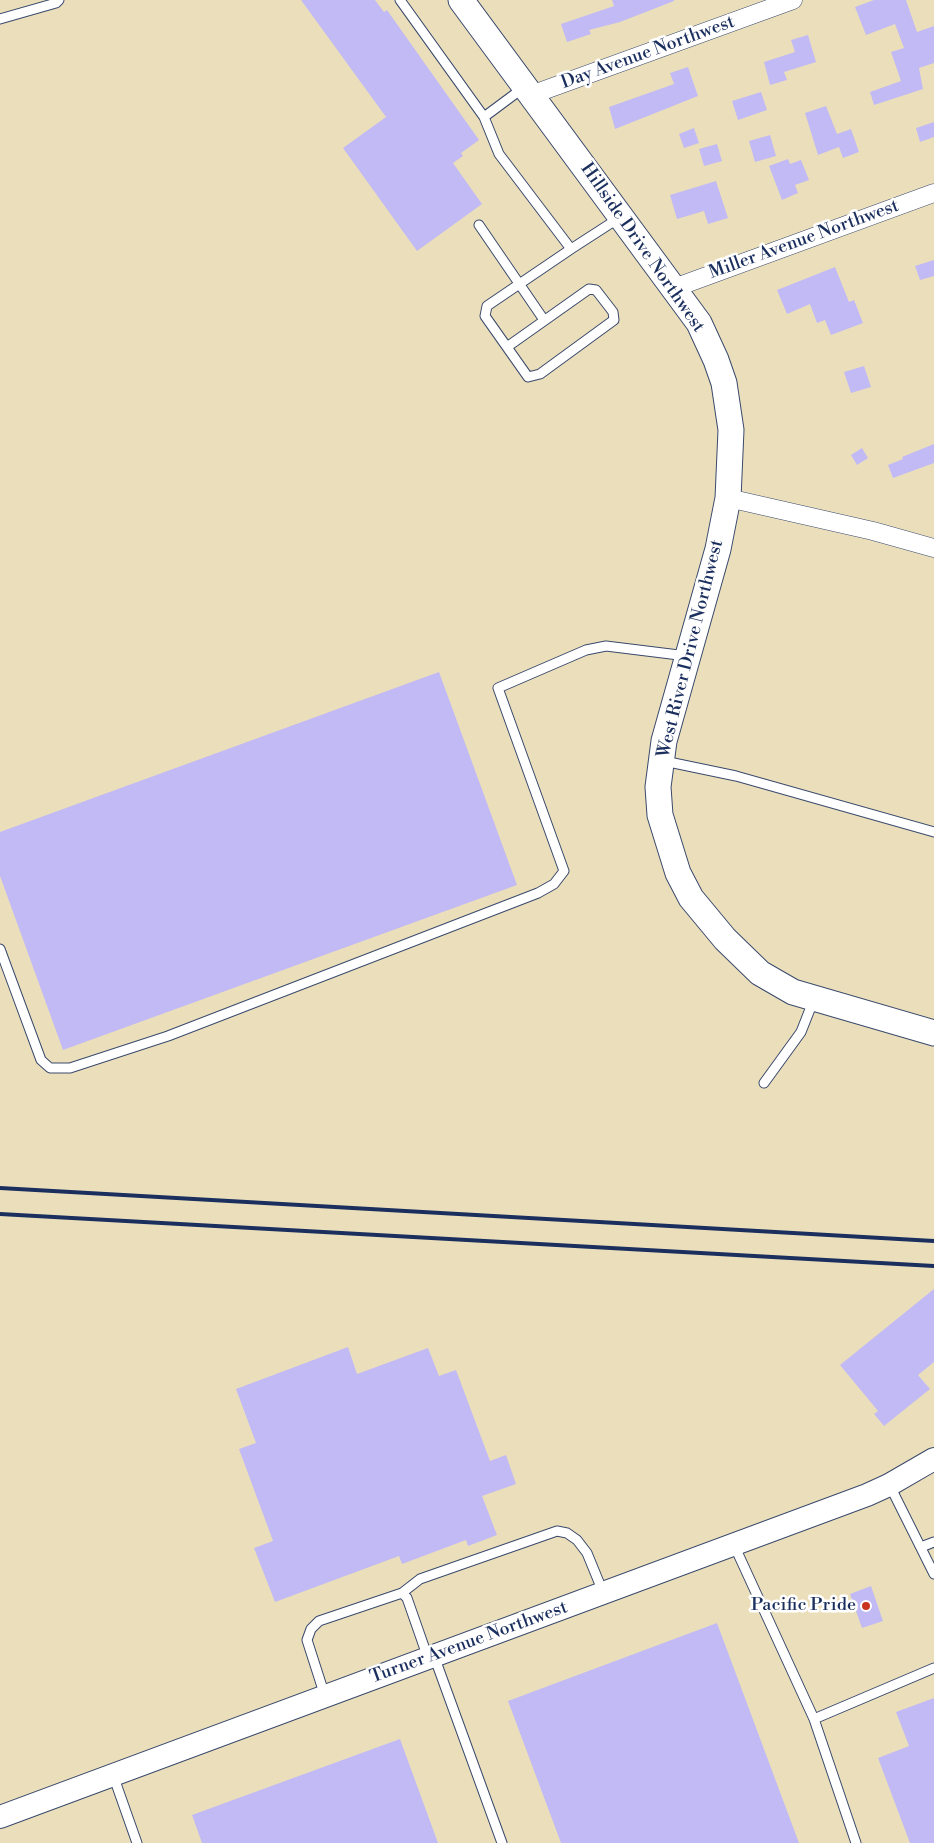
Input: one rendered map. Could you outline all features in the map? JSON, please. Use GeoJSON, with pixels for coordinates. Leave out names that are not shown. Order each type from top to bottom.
{"type":"FeatureCollection","features":[{"type":"Feature","properties":{"kind":"main road","name":"Hillside Drive Northwest"},"geometry":{"type":"LineString","coordinates":[[461,0],[699,323],[724,383],[731,430],[728,498]]}},
{"type":"Feature","properties":{"kind":"main road","name":"West River Drive Northwest"},"geometry":{"type":"LineString","coordinates":[[728,498],[718,549],[664,741],[661,761],[658,787],[660,815],[678,873],[691,898],[725,939],[760,973],[793,992],[934,1033]]}},
{"type":"Feature","properties":{"kind":"street","name":"Day Avenue Northwest"},"geometry":{"type":"LineString","coordinates":[[528,91],[793,0]]}},
{"type":"Feature","properties":{"kind":"street","name":"Miller Avenue Northwest"},"geometry":{"type":"LineString","coordinates":[[674,288],[934,193]]}},
{"type":"Feature","properties":{"kind":"street"},"geometry":{"type":"LineString","coordinates":[[728,498],[873,531],[934,548]]}},
{"type":"Feature","properties":{"kind":"street","name":"Turner Avenue Northwest"},"geometry":{"type":"LineString","coordinates":[[0,1817],[890,1485],[934,1459]]}},
{"type":"Feature","properties":{"kind":"lane"},"geometry":{"type":"LineString","coordinates":[[0,19],[56,3],[59,0]]}},
{"type":"Feature","properties":{"kind":"lane"},"geometry":{"type":"LineString","coordinates":[[400,0],[484,117],[499,154],[571,250]]}},
{"type":"Feature","properties":{"kind":"lane"},"geometry":{"type":"LineString","coordinates":[[484,117],[528,91]]}},
{"type":"Feature","properties":{"kind":"lane"},"geometry":{"type":"LineString","coordinates":[[507,347],[589,289],[596,290],[613,312],[614,320],[540,374],[528,377],[485,316],[487,306],[621,216]]}},
{"type":"Feature","properties":{"kind":"lane"},"geometry":{"type":"LineString","coordinates":[[479,224],[544,320]]}},
{"type":"Feature","properties":{"kind":"lane"},"geometry":{"type":"LineString","coordinates":[[0,949],[40,1060],[50,1068],[70,1068],[168,1036],[538,893],[554,884],[564,871],[498,688],[586,650],[606,646],[687,656]]}},
{"type":"Feature","properties":{"kind":"lane"},"geometry":{"type":"LineString","coordinates":[[661,761],[736,776],[934,832]]}},
{"type":"Feature","properties":{"kind":"lane"},"geometry":{"type":"LineString","coordinates":[[764,1083],[801,1032],[814,999]]}},
{"type":"Feature","properties":{"kind":"lane"},"geometry":{"type":"LineString","coordinates":[[890,1485],[934,1574]]}},
{"type":"Feature","properties":{"kind":"lane"},"geometry":{"type":"LineString","coordinates":[[325,1696],[308,1640],[311,1629],[319,1622],[402,1593],[420,1579],[557,1531],[567,1533],[577,1540],[588,1554],[604,1593]]}},
{"type":"Feature","properties":{"kind":"lane"},"geometry":{"type":"LineString","coordinates":[[921,1547],[934,1542]]}},
{"type":"Feature","properties":{"kind":"lane"},"geometry":{"type":"LineString","coordinates":[[734,1544],[814,1719],[856,1843]]}},
{"type":"Feature","properties":{"kind":"lane"},"geometry":{"type":"LineString","coordinates":[[402,1593],[407,1598],[431,1657],[502,1843]]}},
{"type":"Feature","properties":{"kind":"lane"},"geometry":{"type":"LineString","coordinates":[[814,1719],[934,1668]]}},
{"type":"Feature","properties":{"kind":"lane"},"geometry":{"type":"LineString","coordinates":[[113,1775],[138,1843]]}},
{"type":"Feature","properties":{"kind":"building"},"geometry":{"type":"Polygon","coordinates":[[[301,0],[375,0],[384,12],[387,10],[479,140],[461,153],[463,156],[453,163],[482,204],[417,251],[343,148],[386,117],[301,0]]]}},
{"type":"Feature","properties":{"kind":"building"},"geometry":{"type":"Polygon","coordinates":[[[612,0],[674,1],[620,22],[589,30],[591,34],[567,42],[561,24],[614,6],[612,0]]]}},
{"type":"Feature","properties":{"kind":"building"},"geometry":{"type":"Polygon","coordinates":[[[874,0],[906,0],[917,32],[934,26],[934,63],[919,68],[923,89],[874,105],[870,92],[901,81],[891,52],[904,48],[895,24],[866,35],[855,7],[874,0]]]}},
{"type":"Feature","properties":{"kind":"building"},"geometry":{"type":"Polygon","coordinates":[[[808,35],[816,62],[784,72],[787,80],[770,85],[764,62],[795,52],[791,40],[808,35]]]}},
{"type":"Feature","properties":{"kind":"building"},"geometry":{"type":"Polygon","coordinates":[[[688,67],[698,96],[615,129],[609,107],[674,84],[670,73],[688,67]]]}},
{"type":"Feature","properties":{"kind":"building"},"geometry":{"type":"Polygon","coordinates":[[[761,92],[767,110],[738,120],[732,101],[761,92]]]}},
{"type":"Feature","properties":{"kind":"building"},"geometry":{"type":"Polygon","coordinates":[[[826,106],[837,134],[851,129],[859,152],[843,158],[839,147],[818,155],[805,113],[826,106]]]}},
{"type":"Feature","properties":{"kind":"building"},"geometry":{"type":"Polygon","coordinates":[[[934,122],[934,137],[920,142],[916,128],[934,122]]]}},
{"type":"Feature","properties":{"kind":"building"},"geometry":{"type":"Polygon","coordinates":[[[694,128],[699,143],[684,148],[679,134],[694,128]]]}},
{"type":"Feature","properties":{"kind":"building"},"geometry":{"type":"Polygon","coordinates":[[[770,135],[776,156],[755,162],[749,141],[770,135]]]}},
{"type":"Feature","properties":{"kind":"building"},"geometry":{"type":"Polygon","coordinates":[[[717,144],[722,161],[704,166],[699,149],[717,144]]]}},
{"type":"Feature","properties":{"kind":"building"},"geometry":{"type":"Polygon","coordinates":[[[788,159],[790,164],[801,160],[809,180],[795,185],[798,193],[782,200],[769,166],[788,159]]]}},
{"type":"Feature","properties":{"kind":"building"},"geometry":{"type":"Polygon","coordinates":[[[716,181],[728,218],[708,224],[704,211],[677,219],[670,195],[716,181]]]}},
{"type":"Feature","properties":{"kind":"building"},"geometry":{"type":"Polygon","coordinates":[[[934,260],[934,276],[920,280],[915,266],[934,260]]]}},
{"type":"Feature","properties":{"kind":"building"},"geometry":{"type":"Polygon","coordinates":[[[835,267],[849,302],[854,300],[863,323],[831,335],[825,320],[817,323],[810,304],[787,314],[777,290],[835,267]]]}},
{"type":"Feature","properties":{"kind":"building"},"geometry":{"type":"Polygon","coordinates":[[[864,366],[871,387],[851,393],[844,372],[864,366]]]}},
{"type":"Feature","properties":{"kind":"building"},"geometry":{"type":"Polygon","coordinates":[[[934,444],[934,463],[893,478],[888,465],[934,444]]]}},
{"type":"Feature","properties":{"kind":"building"},"geometry":{"type":"Polygon","coordinates":[[[862,448],[868,458],[857,465],[851,455],[862,448]]]}},
{"type":"Feature","properties":{"kind":"building"},"geometry":{"type":"Polygon","coordinates":[[[439,672],[517,885],[63,1050],[0,876],[0,832],[439,672]]]}},
{"type":"Feature","properties":{"kind":"building"},"geometry":{"type":"Polygon","coordinates":[[[934,1289],[934,1362],[918,1375],[930,1389],[884,1426],[874,1414],[878,1411],[840,1365],[934,1289]]]}},
{"type":"Feature","properties":{"kind":"building"},"geometry":{"type":"Polygon","coordinates":[[[348,1347],[357,1374],[428,1348],[439,1376],[456,1370],[490,1461],[506,1455],[516,1484],[482,1496],[497,1535],[468,1546],[466,1540],[402,1564],[399,1556],[275,1602],[254,1548],[273,1541],[239,1449],[256,1443],[236,1389],[348,1347]]]}},
{"type":"Feature","properties":{"kind":"building"},"geometry":{"type":"Polygon","coordinates":[[[871,1586],[883,1621],[862,1628],[850,1594],[871,1586]]]}},
{"type":"Feature","properties":{"kind":"building"},"geometry":{"type":"Polygon","coordinates":[[[717,1623],[799,1843],[561,1843],[508,1701],[717,1623]]]}},
{"type":"Feature","properties":{"kind":"building"},"geometry":{"type":"Polygon","coordinates":[[[934,1698],[934,1843],[910,1843],[878,1758],[909,1746],[896,1712],[934,1698]]]}},
{"type":"Feature","properties":{"kind":"building"},"geometry":{"type":"Polygon","coordinates":[[[400,1739],[438,1843],[202,1843],[192,1815],[400,1739]]]}},
{"type":"Feature","properties":{"kind":"railway"},"geometry":{"type":"LineString","coordinates":[[0,1188],[934,1241]]}},
{"type":"Feature","properties":{"kind":"railway"},"geometry":{"type":"LineString","coordinates":[[0,1214],[934,1266]]}},
{"type":"Feature","properties":{"kind":"place","name":"Pacific Pride"},"geometry":{"type":"Point","coordinates":[866,1606]}}]}
